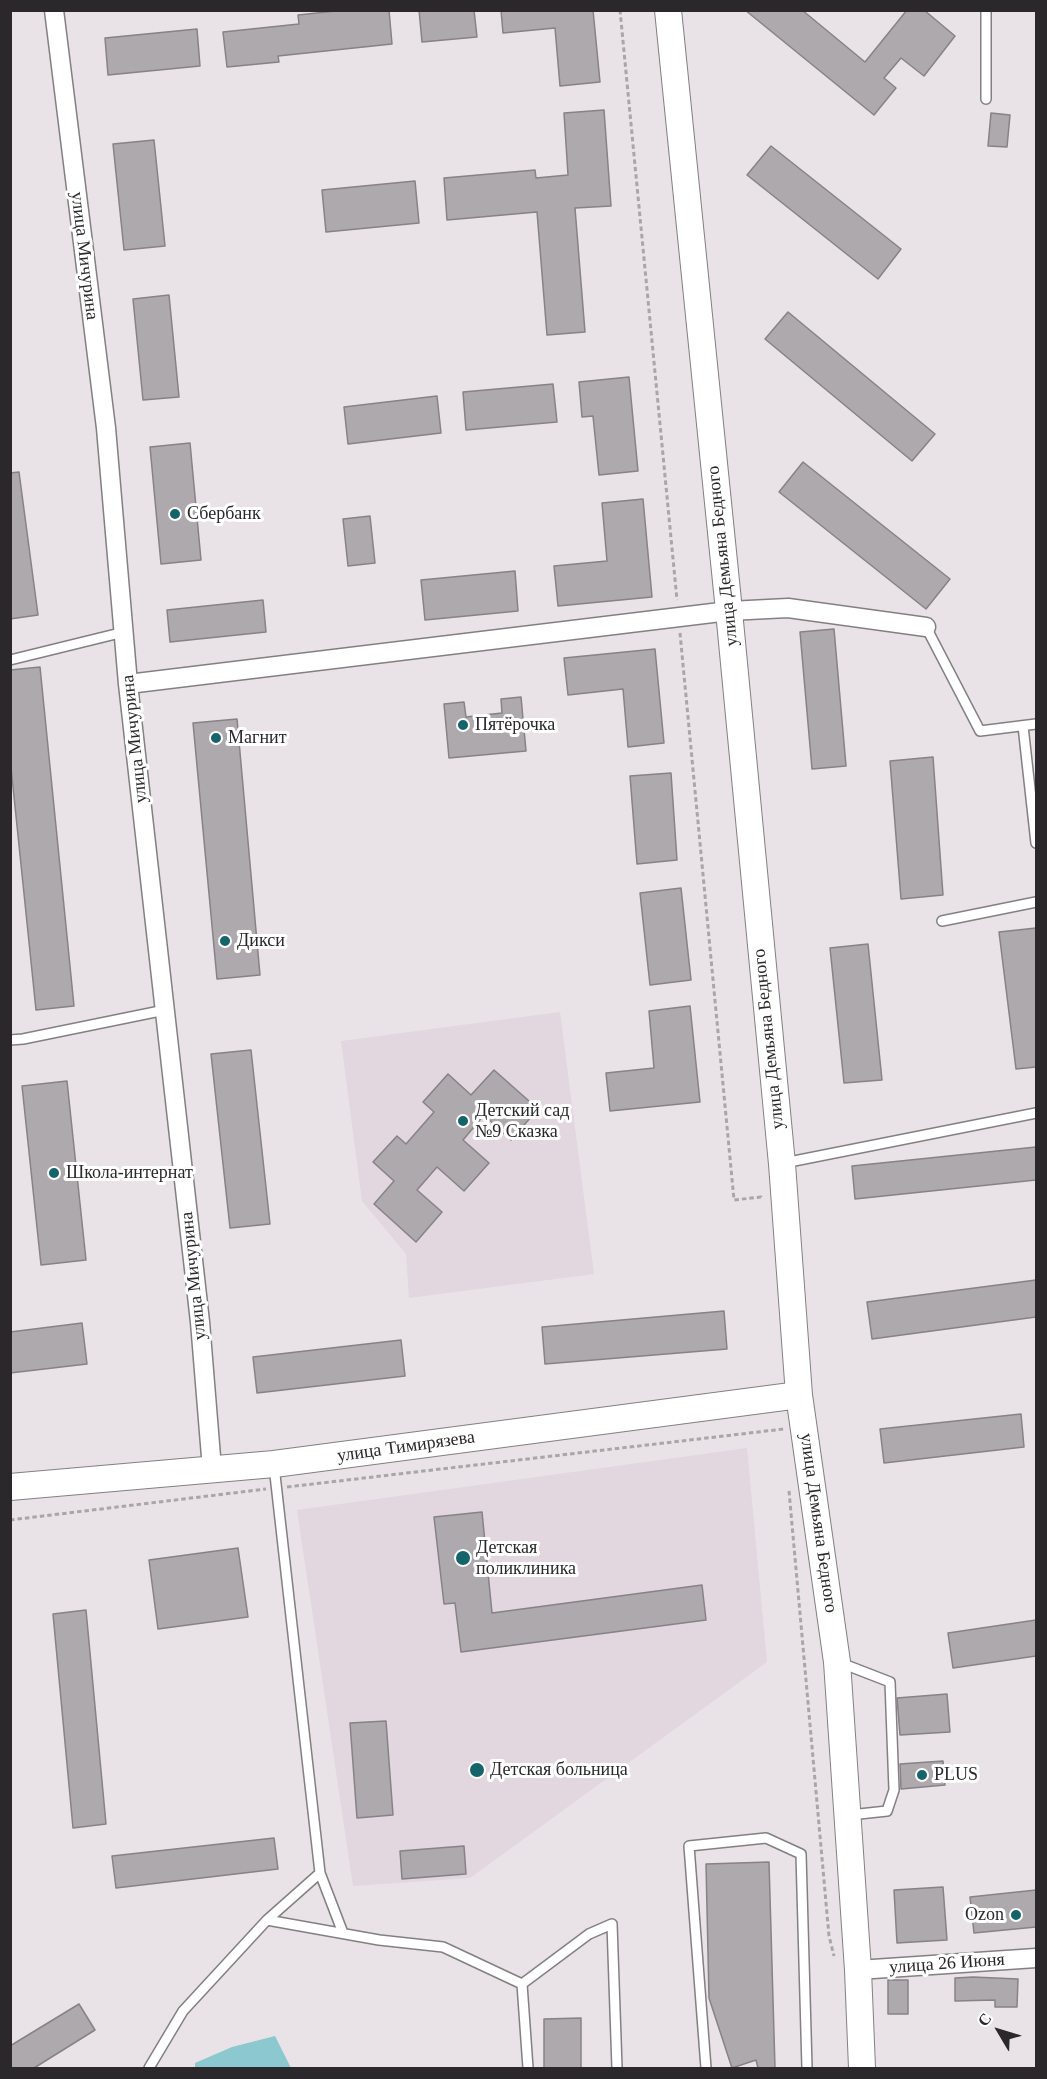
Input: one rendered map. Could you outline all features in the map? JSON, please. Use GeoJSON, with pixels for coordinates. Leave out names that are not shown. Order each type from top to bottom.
{"type":"FeatureCollection","features":[{"type":"Feature","properties":{"kind":"main road","name":"улица Демьяна Бедного"},"geometry":{"type":"LineString","coordinates":[[668,10],[782,1164],[800,1395],[837,1662],[858,1970],[862,2068]]}},
{"type":"Feature","properties":{"kind":"main road","name":"улица Тимирязева"},"geometry":{"type":"LineString","coordinates":[[10,1487],[212,1469],[275,1476],[800,1395]]}},
{"type":"Feature","properties":{"kind":"street","name":"улица Мичурина"},"geometry":{"type":"LineString","coordinates":[[54,10],[106,428],[129,684],[200,1322],[212,1469]]}},
{"type":"Feature","properties":{"kind":"street"},"geometry":{"type":"LineString","coordinates":[[129,684],[729,611],[788,608],[926,627]]}},
{"type":"Feature","properties":{"kind":"street","name":"улица 26 Июня"},"geometry":{"type":"LineString","coordinates":[[858,1970],[1036,1958]]}},
{"type":"Feature","properties":{"kind":"lane"},"geometry":{"type":"LineString","coordinates":[[986,10],[986,99]]}},
{"type":"Feature","properties":{"kind":"lane"},"geometry":{"type":"LineString","coordinates":[[926,627],[980,731],[1036,724]]}},
{"type":"Feature","properties":{"kind":"lane"},"geometry":{"type":"LineString","coordinates":[[10,660],[124,632]]}},
{"type":"Feature","properties":{"kind":"lane"},"geometry":{"type":"LineString","coordinates":[[1023,726],[1036,843]]}},
{"type":"Feature","properties":{"kind":"lane"},"geometry":{"type":"LineString","coordinates":[[942,921],[1036,902]]}},
{"type":"Feature","properties":{"kind":"lane"},"geometry":{"type":"LineString","coordinates":[[10,1040],[165,1010]]}},
{"type":"Feature","properties":{"kind":"lane"},"geometry":{"type":"LineString","coordinates":[[782,1164],[1036,1113]]}},
{"type":"Feature","properties":{"kind":"lane"},"geometry":{"type":"LineString","coordinates":[[275,1476],[320,1874],[343,1933]]}},
{"type":"Feature","properties":{"kind":"lane"},"geometry":{"type":"LineString","coordinates":[[837,1662],[890,1682],[894,1790],[887,1811],[848,1816]]}},
{"type":"Feature","properties":{"kind":"lane"},"geometry":{"type":"LineString","coordinates":[[706,2068],[689,1846],[766,1838],[801,1854],[807,2068]]}},
{"type":"Feature","properties":{"kind":"lane"},"geometry":{"type":"LineString","coordinates":[[149,2068],[183,2011],[267,1920],[320,1874]]}},
{"type":"Feature","properties":{"kind":"lane"},"geometry":{"type":"LineString","coordinates":[[267,1920],[379,1940],[443,1947],[522,1984]]}},
{"type":"Feature","properties":{"kind":"lane"},"geometry":{"type":"LineString","coordinates":[[522,1984],[589,1934],[612,1924],[617,2068]]}},
{"type":"Feature","properties":{"kind":"lane"},"geometry":{"type":"LineString","coordinates":[[522,1984],[528,2068]]}},
{"type":"Feature","properties":{"kind":"path"},"geometry":{"type":"LineString","coordinates":[[620,10],[734,1200],[761,1197],[762,1209]]}},
{"type":"Feature","properties":{"kind":"path"},"geometry":{"type":"LineString","coordinates":[[10,1520],[275,1476],[804,1426]]}},
{"type":"Feature","properties":{"kind":"path"},"geometry":{"type":"LineString","coordinates":[[789,1488],[829,1936],[835,1959]]}},
{"type":"Feature","properties":{"kind":"shaded area","name":"Детский сад №9 Сказка"},"geometry":{"type":"Polygon","coordinates":[[[560,1012],[594,1274],[409,1298],[406,1254],[362,1201],[341,1041],[560,1012]]]}},
{"type":"Feature","properties":{"kind":"shaded area","name":"Детская больница"},"geometry":{"type":"Polygon","coordinates":[[[747,1448],[767,1662],[470,1878],[353,1886],[297,1510],[747,1448]]]}},
{"type":"Feature","properties":{"kind":"water"},"geometry":{"type":"Polygon","coordinates":[[[275,2036],[291,2068],[195,2068],[195,2063],[232,2047],[275,2036]]]}},
{"type":"Feature","properties":{"kind":"building"},"geometry":{"type":"Polygon","coordinates":[[[345,10],[389,10],[392,44],[278,56],[279,62],[227,67],[223,32],[299,24],[298,15],[345,10]]]}},
{"type":"Feature","properties":{"kind":"building"},"geometry":{"type":"Polygon","coordinates":[[[419,10],[474,10],[477,37],[422,42],[419,10]]]}},
{"type":"Feature","properties":{"kind":"building"},"geometry":{"type":"Polygon","coordinates":[[[501,10],[593,10],[600,82],[560,86],[555,28],[503,33],[501,10]]]}},
{"type":"Feature","properties":{"kind":"building"},"geometry":{"type":"Polygon","coordinates":[[[745,10],[802,10],[865,62],[907,10],[924,10],[955,36],[924,76],[901,58],[884,78],[896,88],[874,115],[745,10]]]}},
{"type":"Feature","properties":{"kind":"building"},"geometry":{"type":"Polygon","coordinates":[[[197,29],[200,66],[108,75],[105,38],[197,29]]]}},
{"type":"Feature","properties":{"kind":"building"},"geometry":{"type":"Polygon","coordinates":[[[604,110],[611,206],[575,208],[585,332],[547,335],[537,212],[447,220],[444,178],[535,170],[536,178],[568,175],[564,113],[604,110]]]}},
{"type":"Feature","properties":{"kind":"building"},"geometry":{"type":"Polygon","coordinates":[[[991,113],[1010,115],[1007,147],[988,146],[991,113]]]}},
{"type":"Feature","properties":{"kind":"building"},"geometry":{"type":"Polygon","coordinates":[[[154,140],[165,246],[124,250],[113,144],[154,140]]]}},
{"type":"Feature","properties":{"kind":"building"},"geometry":{"type":"Polygon","coordinates":[[[771,146],[901,249],[878,279],[747,175],[771,146]]]}},
{"type":"Feature","properties":{"kind":"building"},"geometry":{"type":"Polygon","coordinates":[[[415,181],[419,223],[326,232],[322,190],[415,181]]]}},
{"type":"Feature","properties":{"kind":"building"},"geometry":{"type":"Polygon","coordinates":[[[169,295],[179,397],[143,400],[133,299],[169,295]]]}},
{"type":"Feature","properties":{"kind":"building"},"geometry":{"type":"Polygon","coordinates":[[[788,312],[935,434],[912,461],[765,339],[788,312]]]}},
{"type":"Feature","properties":{"kind":"building"},"geometry":{"type":"Polygon","coordinates":[[[629,377],[638,471],[599,475],[593,416],[582,417],[579,382],[629,377]]]}},
{"type":"Feature","properties":{"kind":"building"},"geometry":{"type":"Polygon","coordinates":[[[553,384],[557,422],[466,430],[463,392],[553,384]]]}},
{"type":"Feature","properties":{"kind":"building"},"geometry":{"type":"Polygon","coordinates":[[[437,396],[441,433],[348,444],[344,407],[437,396]]]}},
{"type":"Feature","properties":{"kind":"building"},"geometry":{"type":"Polygon","coordinates":[[[190,443],[201,560],[161,564],[150,447],[190,443]]]}},
{"type":"Feature","properties":{"kind":"building"},"geometry":{"type":"Polygon","coordinates":[[[803,462],[950,579],[926,609],[779,492],[803,462]]]}},
{"type":"Feature","properties":{"kind":"building"},"geometry":{"type":"Polygon","coordinates":[[[19,472],[38,615],[10,619],[10,473],[19,472]]]}},
{"type":"Feature","properties":{"kind":"building"},"geometry":{"type":"Polygon","coordinates":[[[643,499],[652,597],[558,606],[554,566],[607,561],[602,503],[643,499]]]}},
{"type":"Feature","properties":{"kind":"building"},"geometry":{"type":"Polygon","coordinates":[[[370,516],[375,563],[348,566],[343,519],[370,516]]]}},
{"type":"Feature","properties":{"kind":"building"},"geometry":{"type":"Polygon","coordinates":[[[515,571],[518,611],[425,620],[421,580],[515,571]]]}},
{"type":"Feature","properties":{"kind":"building"},"geometry":{"type":"Polygon","coordinates":[[[263,600],[266,632],[170,642],[167,610],[263,600]]]}},
{"type":"Feature","properties":{"kind":"building"},"geometry":{"type":"Polygon","coordinates":[[[834,629],[846,766],[812,769],[800,632],[834,629]]]}},
{"type":"Feature","properties":{"kind":"building"},"geometry":{"type":"Polygon","coordinates":[[[655,649],[664,743],[628,747],[623,689],[568,695],[564,658],[655,649]]]}},
{"type":"Feature","properties":{"kind":"building"},"geometry":{"type":"Polygon","coordinates":[[[40,667],[74,1006],[36,1010],[10,758],[10,670],[40,667]]]}},
{"type":"Feature","properties":{"kind":"building"},"geometry":{"type":"Polygon","coordinates":[[[521,697],[526,751],[449,758],[444,704],[464,702],[466,717],[502,713],[501,699],[521,697]]]}},
{"type":"Feature","properties":{"kind":"building"},"geometry":{"type":"Polygon","coordinates":[[[237,719],[260,975],[217,979],[193,723],[237,719]]]}},
{"type":"Feature","properties":{"kind":"building"},"geometry":{"type":"Polygon","coordinates":[[[933,757],[943,895],[901,899],[890,761],[933,757]]]}},
{"type":"Feature","properties":{"kind":"building"},"geometry":{"type":"Polygon","coordinates":[[[671,773],[677,860],[637,864],[630,776],[671,773]]]}},
{"type":"Feature","properties":{"kind":"building"},"geometry":{"type":"Polygon","coordinates":[[[681,888],[691,980],[650,985],[640,893],[681,888]]]}},
{"type":"Feature","properties":{"kind":"building"},"geometry":{"type":"Polygon","coordinates":[[[1036,928],[1036,1067],[1016,1069],[999,932],[1036,928]]]}},
{"type":"Feature","properties":{"kind":"building"},"geometry":{"type":"Polygon","coordinates":[[[868,944],[882,1080],[844,1083],[830,948],[868,944]]]}},
{"type":"Feature","properties":{"kind":"building"},"geometry":{"type":"Polygon","coordinates":[[[690,1006],[700,1102],[610,1111],[606,1073],[654,1068],[649,1011],[690,1006]]]}},
{"type":"Feature","properties":{"kind":"building"},"geometry":{"type":"Polygon","coordinates":[[[251,1050],[270,1224],[230,1228],[211,1054],[251,1050]]]}},
{"type":"Feature","properties":{"kind":"building"},"geometry":{"type":"Polygon","coordinates":[[[494,1070],[538,1109],[511,1140],[484,1115],[463,1140],[489,1163],[464,1191],[437,1167],[417,1190],[442,1212],[416,1242],[374,1204],[394,1181],[373,1162],[397,1136],[406,1144],[434,1112],[423,1102],[448,1074],[471,1095],[494,1070]]]}},
{"type":"Feature","properties":{"kind":"building","name":"Школа-интернат"},"geometry":{"type":"Polygon","coordinates":[[[67,1081],[86,1260],[41,1265],[22,1086],[67,1081]]]}},
{"type":"Feature","properties":{"kind":"building"},"geometry":{"type":"Polygon","coordinates":[[[1036,1147],[1036,1180],[855,1199],[852,1166],[1036,1147]]]}},
{"type":"Feature","properties":{"kind":"building"},"geometry":{"type":"Polygon","coordinates":[[[1036,1280],[1036,1317],[872,1339],[867,1302],[1036,1280]]]}},
{"type":"Feature","properties":{"kind":"building"},"geometry":{"type":"Polygon","coordinates":[[[724,1311],[727,1349],[545,1364],[542,1327],[724,1311]]]}},
{"type":"Feature","properties":{"kind":"building"},"geometry":{"type":"Polygon","coordinates":[[[82,1323],[87,1364],[10,1373],[10,1332],[82,1323]]]}},
{"type":"Feature","properties":{"kind":"building"},"geometry":{"type":"Polygon","coordinates":[[[401,1340],[405,1376],[257,1393],[253,1357],[401,1340]]]}},
{"type":"Feature","properties":{"kind":"building"},"geometry":{"type":"Polygon","coordinates":[[[1021,1414],[1024,1447],[884,1463],[880,1429],[1021,1414]]]}},
{"type":"Feature","properties":{"kind":"building"},"geometry":{"type":"Polygon","coordinates":[[[482,1512],[492,1613],[702,1585],[706,1620],[461,1652],[455,1603],[444,1604],[434,1517],[482,1512]]]}},
{"type":"Feature","properties":{"kind":"building"},"geometry":{"type":"Polygon","coordinates":[[[238,1548],[248,1617],[158,1629],[149,1560],[238,1548]]]}},
{"type":"Feature","properties":{"kind":"building"},"geometry":{"type":"Polygon","coordinates":[[[86,1610],[106,1824],[73,1828],[53,1614],[86,1610]]]}},
{"type":"Feature","properties":{"kind":"building"},"geometry":{"type":"Polygon","coordinates":[[[1036,1620],[1036,1656],[953,1668],[948,1633],[1036,1620]]]}},
{"type":"Feature","properties":{"kind":"building"},"geometry":{"type":"Polygon","coordinates":[[[947,1694],[950,1732],[900,1735],[897,1698],[947,1694]]]}},
{"type":"Feature","properties":{"kind":"building"},"geometry":{"type":"Polygon","coordinates":[[[386,1721],[393,1815],[357,1818],[350,1723],[386,1721]]]}},
{"type":"Feature","properties":{"kind":"building","name":"PLUS"},"geometry":{"type":"Polygon","coordinates":[[[943,1761],[945,1785],[901,1789],[900,1764],[943,1761]]]}},
{"type":"Feature","properties":{"kind":"building"},"geometry":{"type":"Polygon","coordinates":[[[274,1838],[278,1869],[116,1888],[112,1856],[274,1838]]]}},
{"type":"Feature","properties":{"kind":"building"},"geometry":{"type":"Polygon","coordinates":[[[464,1846],[466,1874],[402,1879],[400,1851],[464,1846]]]}},
{"type":"Feature","properties":{"kind":"building"},"geometry":{"type":"Polygon","coordinates":[[[769,1862],[775,2068],[758,2068],[756,2060],[732,2068],[709,1998],[706,1864],[769,1862]]]}},
{"type":"Feature","properties":{"kind":"building"},"geometry":{"type":"Polygon","coordinates":[[[943,1887],[947,1940],[897,1943],[894,1890],[943,1887]]]}},
{"type":"Feature","properties":{"kind":"building"},"geometry":{"type":"Polygon","coordinates":[[[1036,1890],[1036,1927],[974,1933],[970,1897],[1036,1890]]]}},
{"type":"Feature","properties":{"kind":"building"},"geometry":{"type":"Polygon","coordinates":[[[955,1978],[1018,1979],[1017,2007],[995,2007],[995,2000],[955,2001],[955,1978]]]}},
{"type":"Feature","properties":{"kind":"building"},"geometry":{"type":"Polygon","coordinates":[[[888,1980],[908,1980],[908,2014],[888,2014],[888,1980]]]}},
{"type":"Feature","properties":{"kind":"building"},"geometry":{"type":"Polygon","coordinates":[[[79,2004],[95,2030],[34,2068],[10,2068],[10,2046],[79,2004]]]}},
{"type":"Feature","properties":{"kind":"building"},"geometry":{"type":"Polygon","coordinates":[[[581,2018],[581,2068],[544,2068],[544,2019],[581,2018]]]}},
{"type":"Feature","properties":{"kind":"place","name":"Сбербанк"},"geometry":{"type":"Point","coordinates":[175,514]}},
{"type":"Feature","properties":{"kind":"place","name":"Пятёрочка"},"geometry":{"type":"Point","coordinates":[463,725]}},
{"type":"Feature","properties":{"kind":"place","name":"Магнит"},"geometry":{"type":"Point","coordinates":[216,738]}},
{"type":"Feature","properties":{"kind":"place","name":"Дикси"},"geometry":{"type":"Point","coordinates":[225,941]}},
{"type":"Feature","properties":{"kind":"place","name":"Детский сад №9 Сказка"},"geometry":{"type":"Point","coordinates":[463,1121]}},
{"type":"Feature","properties":{"kind":"place","name":"Школа-интернат"},"geometry":{"type":"Point","coordinates":[54,1173]}},
{"type":"Feature","properties":{"kind":"place","name":"Детская поликлиника"},"geometry":{"type":"Point","coordinates":[463,1558]}},
{"type":"Feature","properties":{"kind":"place","name":"Детская больница"},"geometry":{"type":"Point","coordinates":[477,1770]}},
{"type":"Feature","properties":{"kind":"place","name":"PLUS"},"geometry":{"type":"Point","coordinates":[922,1775]}},
{"type":"Feature","properties":{"kind":"place","name":"Ozon"},"geometry":{"type":"Point","coordinates":[1016,1915]}}]}
